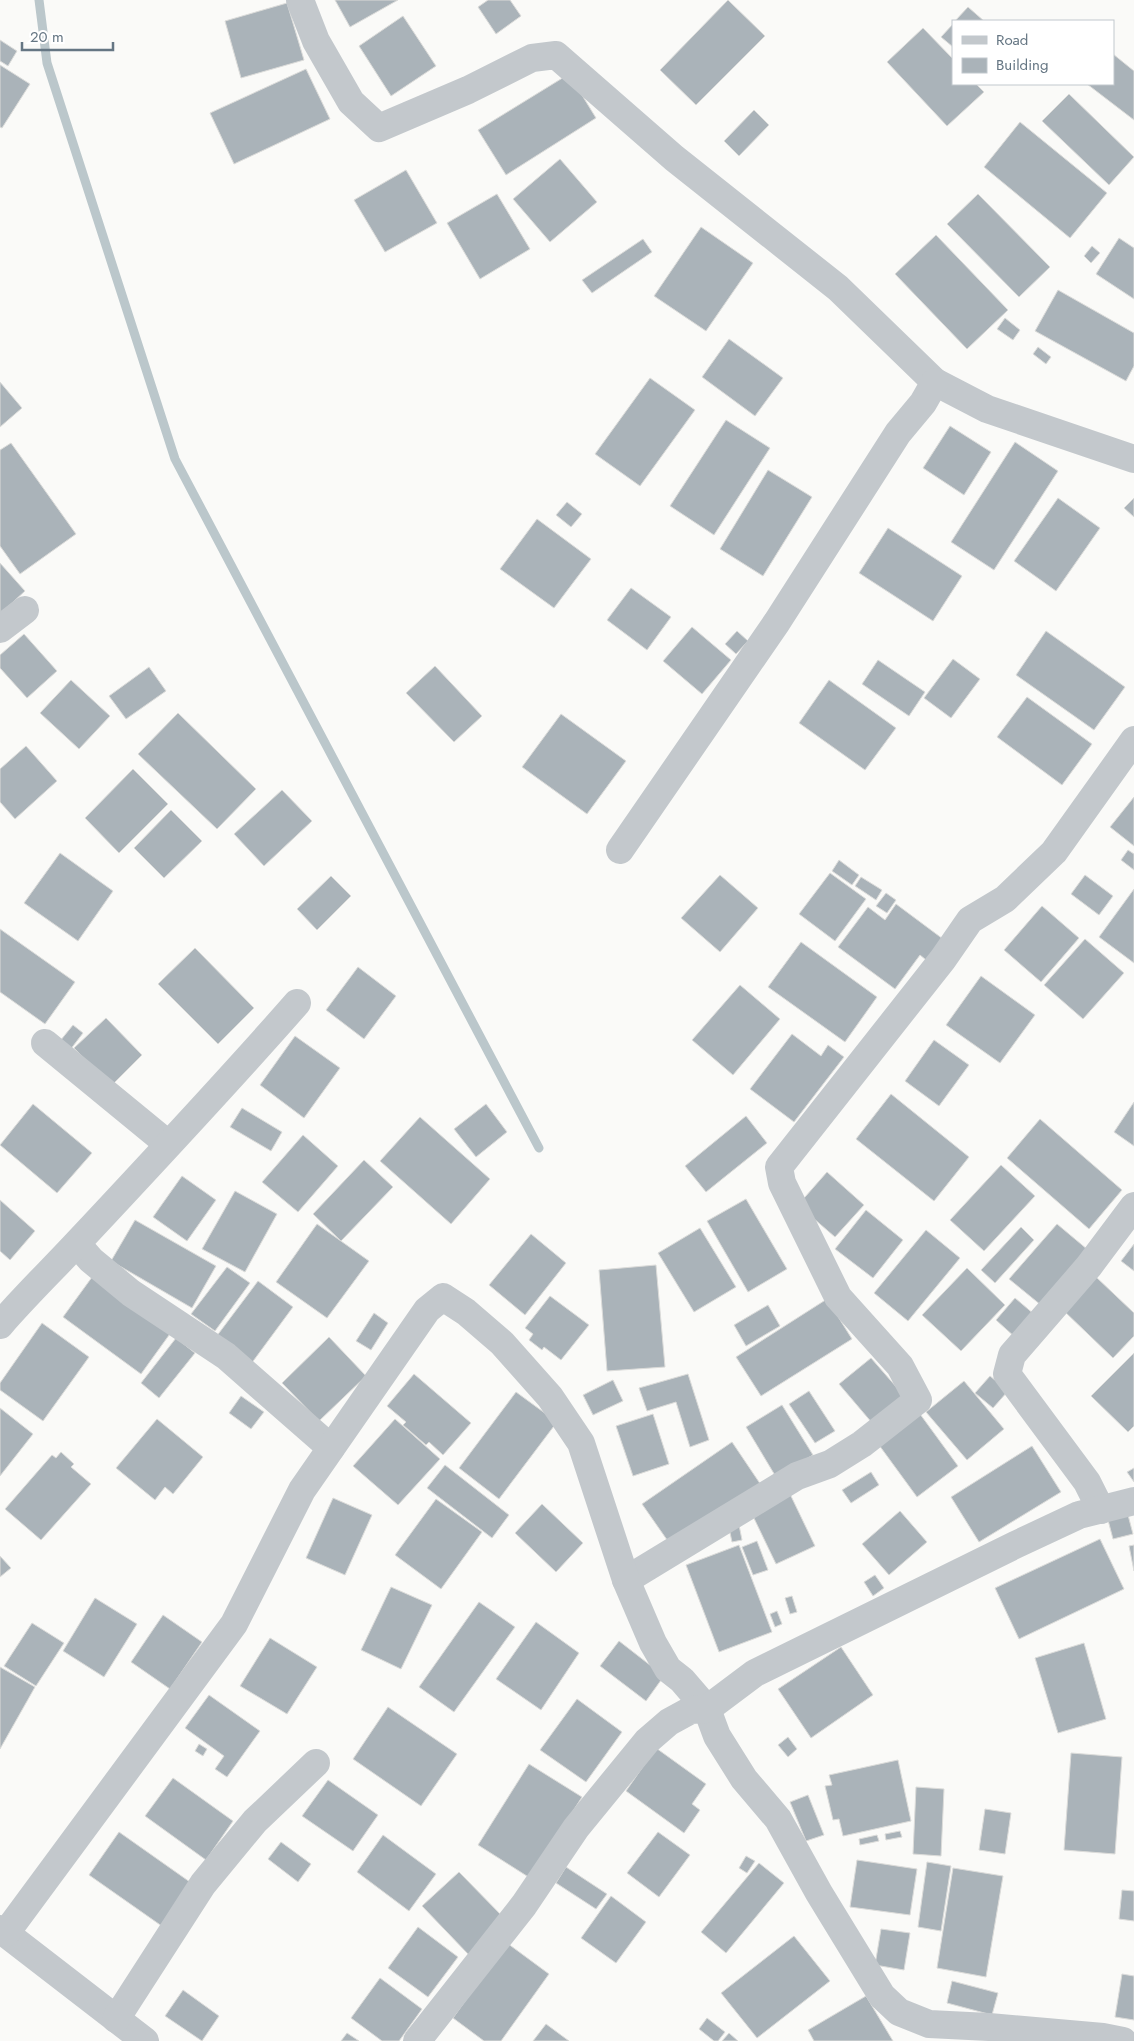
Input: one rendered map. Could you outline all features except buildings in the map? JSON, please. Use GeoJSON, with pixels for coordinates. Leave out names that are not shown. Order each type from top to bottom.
{"type":"FeatureCollection","features":[{"type":"Feature","properties":{"kind":"street"},"geometry":{"type":"LineString","coordinates":[[300,0],[316,41],[351,102],[379,128],[468,90],[532,58],[556,55],[674,158],[838,288],[935,382],[987,409],[1134,459]]}},
{"type":"Feature","properties":{"kind":"street"},"geometry":{"type":"LineString","coordinates":[[620,850],[778,622],[898,433],[923,403],[935,382]]}},
{"type":"Feature","properties":{"kind":"street"},"geometry":{"type":"LineString","coordinates":[[0,629],[25,610]]}},
{"type":"Feature","properties":{"kind":"street"},"geometry":{"type":"LineString","coordinates":[[626,1580],[797,1476],[830,1464],[862,1444],[918,1400],[900,1366],[838,1297],[782,1183],[779,1167],[944,959],[970,920],[1005,899],[1054,852],[1134,740]]}},
{"type":"Feature","properties":{"kind":"street"},"geometry":{"type":"LineString","coordinates":[[0,1325],[26,1295],[77,1244],[168,1144],[226,1084],[297,1003]]}},
{"type":"Feature","properties":{"kind":"street"},"geometry":{"type":"LineString","coordinates":[[45,1043],[168,1144]]}},
{"type":"Feature","properties":{"kind":"street"},"geometry":{"type":"LineString","coordinates":[[1101,1510],[1087,1482],[1007,1374],[1012,1355],[1089,1266],[1134,1206]]}},
{"type":"Feature","properties":{"kind":"street"},"geometry":{"type":"LineString","coordinates":[[77,1244],[90,1260],[131,1293],[226,1356],[331,1448]]}},
{"type":"Feature","properties":{"kind":"street"},"geometry":{"type":"LineString","coordinates":[[145,2041],[3,1931],[234,1624],[302,1490],[427,1310],[443,1297],[466,1312],[502,1343],[550,1397],[581,1443],[626,1580],[653,1643],[668,1669],[682,1680],[707,1709],[717,1736],[744,1779],[778,1819],[819,1892],[882,1996],[898,2012],[930,2033],[989,2027],[1104,2037],[1124,2041]]}},
{"type":"Feature","properties":{"kind":"street"},"geometry":{"type":"LineString","coordinates":[[417,2041],[524,1905],[576,1828],[647,1741],[669,1722],[691,1710],[707,1709],[755,1672],[1079,1515],[1134,1501]]}},
{"type":"Feature","properties":{"kind":"street"},"geometry":{"type":"LineString","coordinates":[[116,2019],[203,1884],[255,1822],[316,1763]]}},
{"type":"Feature","properties":{"kind":"waterway"},"geometry":{"type":"LineString","coordinates":[[39,0],[47,63],[175,459],[539,1148]]}}]}
